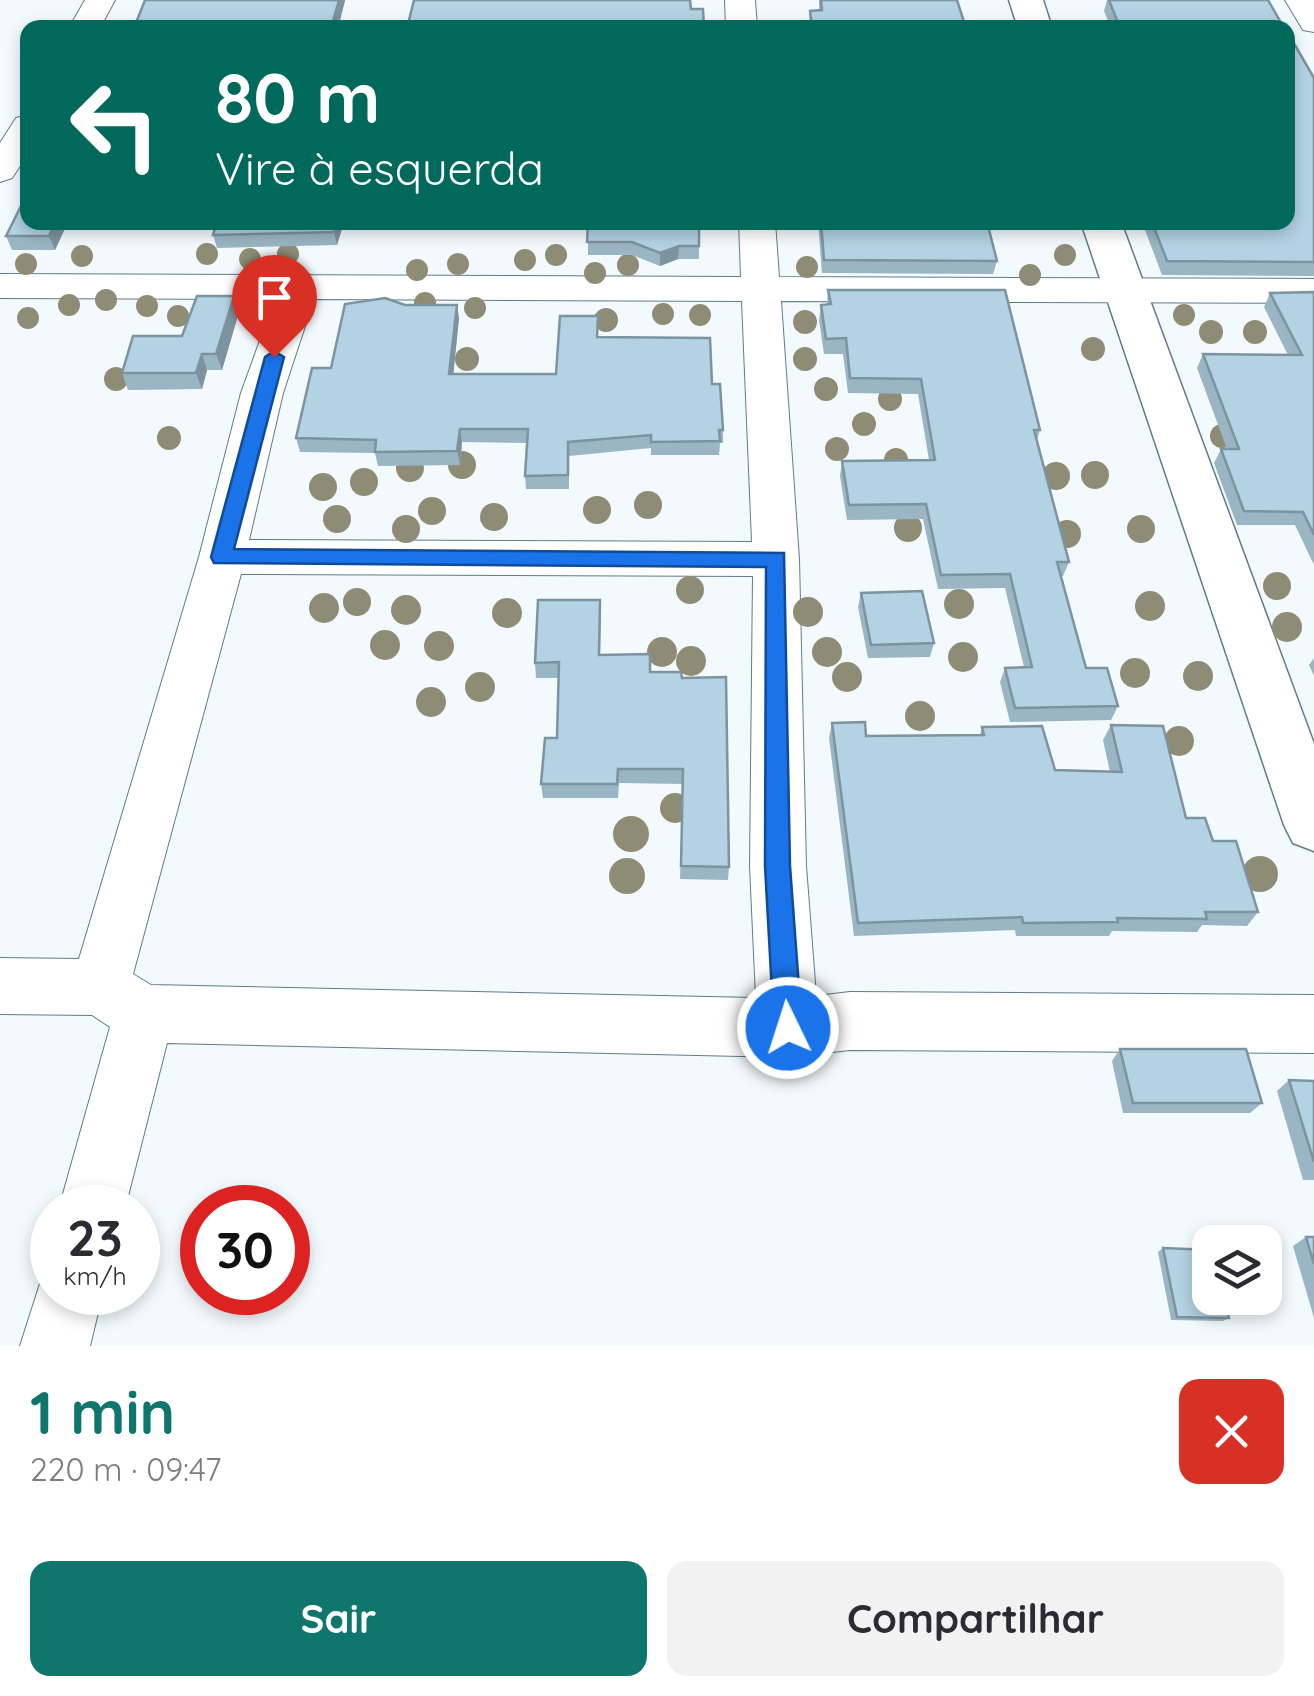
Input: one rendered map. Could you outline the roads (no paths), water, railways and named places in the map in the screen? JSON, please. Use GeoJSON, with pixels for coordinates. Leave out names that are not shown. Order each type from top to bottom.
{"type":"FeatureCollection","features":[{"type":"Feature","properties":{"kind":"street"},"geometry":{"type":"LineString","coordinates":[[1300,0],[1314,23]]}},
{"type":"Feature","properties":{"kind":"street"},"geometry":{"type":"LineString","coordinates":[[0,171],[20,138]]}},
{"type":"Feature","properties":{"kind":"street"},"geometry":{"type":"LineString","coordinates":[[758,230],[776,559],[778,866],[788,1028]]}},
{"type":"Feature","properties":{"kind":"street"},"geometry":{"type":"LineString","coordinates":[[1104,230],[1314,825]]}},
{"type":"Feature","properties":{"kind":"street"},"geometry":{"type":"LineString","coordinates":[[95,1185],[122,1000],[222,557],[262,393],[299,285]]}},
{"type":"Feature","properties":{"kind":"street"},"geometry":{"type":"LineString","coordinates":[[0,286],[762,286],[1314,292]]}},
{"type":"Feature","properties":{"kind":"street"},"geometry":{"type":"LineString","coordinates":[[222,557],[776,559]]}},
{"type":"Feature","properties":{"kind":"street"},"geometry":{"type":"LineString","coordinates":[[0,986],[122,1000],[788,1028],[850,1021],[1314,1024]]}},
{"type":"Feature","properties":{"kind":"street"},"geometry":{"type":"LineString","coordinates":[[55,1346],[63,1315]]}}]}
